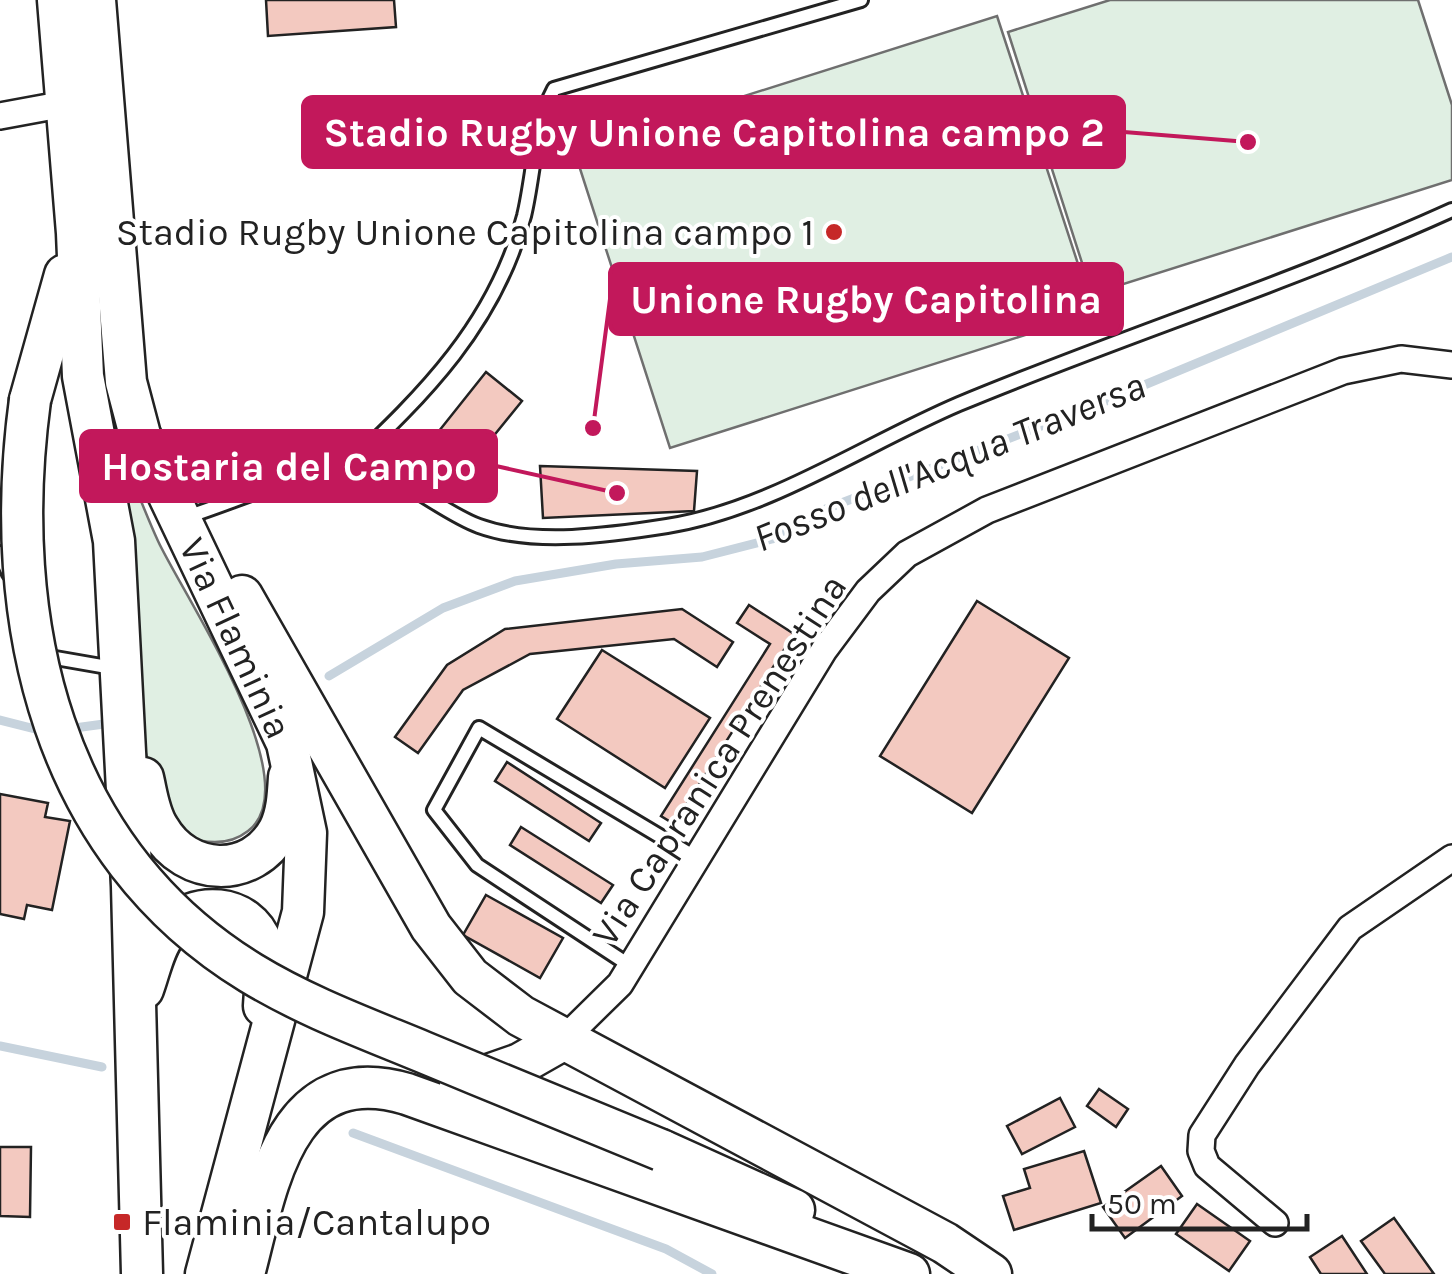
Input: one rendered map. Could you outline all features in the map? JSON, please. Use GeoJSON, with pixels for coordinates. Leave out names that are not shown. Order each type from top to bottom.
{"type":"FeatureCollection","features":[{"type":"Feature","properties":{"kind":"main road","name":"Via Flaminia"},"geometry":{"type":"LineString","coordinates":[[58,0],[77,233],[79,337],[88,413],[114,541],[142,1274]]}},
{"type":"Feature","properties":{"kind":"main road","name":"Via Flaminia"},"geometry":{"type":"LineString","coordinates":[[95,0],[126,382],[140,436],[288,743],[305,818],[305,891],[206,1274]]}},
{"type":"Feature","properties":{"kind":"main road"},"geometry":{"type":"LineString","coordinates":[[77,233],[30,400],[12,510],[12,570],[18,631],[40,712],[89,814],[136,877],[194,931],[282,990],[661,1150],[922,1274]]}},
{"type":"Feature","properties":{"kind":"main road"},"geometry":{"type":"LineString","coordinates":[[189,536],[261,624],[412,897],[452,956],[498,1000],[945,1242],[991,1274]]}},
{"type":"Feature","properties":{"kind":"main road"},"geometry":{"type":"LineString","coordinates":[[124,727],[160,832],[190,860],[215,867],[249,859],[276,834],[288,794],[288,743]]}},
{"type":"Feature","properties":{"kind":"main road"},"geometry":{"type":"LineString","coordinates":[[134,1012],[167,932],[196,911],[235,914],[255,930],[265,954],[263,1056]]}},
{"type":"Feature","properties":{"kind":"main road"},"geometry":{"type":"LineString","coordinates":[[406,1094],[500,1072],[564,1039]]}},
{"type":"Feature","properties":{"kind":"main road"},"geometry":{"type":"LineString","coordinates":[[244,1274],[286,1138],[299,1117],[318,1102],[352,1089],[406,1094],[909,1274]]}},
{"type":"Feature","properties":{"kind":"street"},"geometry":{"type":"LineString","coordinates":[[0,116],[64,104]]}},
{"type":"Feature","properties":{"kind":"street","name":"Via Capranica Prenestina"},"geometry":{"type":"LineString","coordinates":[[564,1039],[609,998],[632,966],[856,605],[907,554],[987,510],[1342,371],[1401,359],[1452,364]]}},
{"type":"Feature","properties":{"kind":"street"},"geometry":{"type":"LineString","coordinates":[[1275,1223],[1207,1166],[1200,1152],[1202,1134],[1258,1050],[1350,928],[1452,858]]}},
{"type":"Feature","properties":{"kind":"lane"},"geometry":{"type":"LineString","coordinates":[[189,536],[346,468],[436,381],[466,343],[502,279],[524,216],[554,89],[860,0]]}},
{"type":"Feature","properties":{"kind":"lane"},"geometry":{"type":"LineString","coordinates":[[346,468],[379,472],[464,519],[515,534],[588,533],[681,523],[760,496],[980,396],[1452,210]]}},
{"type":"Feature","properties":{"kind":"lane"},"geometry":{"type":"LineString","coordinates":[[0,553],[8,570],[10,594]]}},
{"type":"Feature","properties":{"kind":"lane"},"geometry":{"type":"LineString","coordinates":[[16,638],[36,654],[120,669]]}},
{"type":"Feature","properties":{"kind":"lane"},"geometry":{"type":"LineString","coordinates":[[632,966],[477,865],[434,810],[479,728],[698,859]]}},
{"type":"Feature","properties":{"kind":"green space"},"geometry":{"type":"Polygon","coordinates":[[[1110,0],[1418,0],[1452,105],[1452,180],[1092,294],[1008,32],[1110,0]]]}},
{"type":"Feature","properties":{"kind":"green space","name":"Stadio Rugby Unione Capitolina campo 1"},"geometry":{"type":"Polygon","coordinates":[[[997,16],[1094,313],[670,448],[574,150],[997,16]]]}},
{"type":"Feature","properties":{"kind":"green space"},"geometry":{"type":"Polygon","coordinates":[[[115,435],[158,541],[214,644],[254,732],[264,773],[263,807],[248,831],[233,839],[209,842],[184,836],[150,770],[136,713],[133,542],[115,435]]]}},
{"type":"Feature","properties":{"kind":"building"},"geometry":{"type":"Polygon","coordinates":[[[266,0],[394,0],[396,27],[268,36],[266,0]]]}},
{"type":"Feature","properties":{"kind":"building"},"geometry":{"type":"Polygon","coordinates":[[[486,372],[522,401],[466,470],[431,441],[486,372]]]}},
{"type":"Feature","properties":{"kind":"building"},"geometry":{"type":"Polygon","coordinates":[[[540,466],[697,471],[694,511],[543,518],[540,466]]]}},
{"type":"Feature","properties":{"kind":"building"},"geometry":{"type":"Polygon","coordinates":[[[977,601],[1069,658],[972,813],[880,756],[977,601]]]}},
{"type":"Feature","properties":{"kind":"building"},"geometry":{"type":"Polygon","coordinates":[[[749,605],[794,634],[674,824],[661,816],[770,644],[737,623],[749,605]]]}},
{"type":"Feature","properties":{"kind":"building"},"geometry":{"type":"Polygon","coordinates":[[[682,609],[733,642],[717,667],[674,639],[530,654],[463,690],[418,753],[395,737],[447,665],[505,629],[682,609]]]}},
{"type":"Feature","properties":{"kind":"building"},"geometry":{"type":"Polygon","coordinates":[[[602,650],[710,718],[665,788],[557,719],[602,650]]]}},
{"type":"Feature","properties":{"kind":"building"},"geometry":{"type":"Polygon","coordinates":[[[507,762],[601,823],[589,841],[495,781],[507,762]]]}},
{"type":"Feature","properties":{"kind":"building"},"geometry":{"type":"Polygon","coordinates":[[[0,794],[48,803],[45,817],[70,821],[52,910],[27,905],[24,919],[0,914],[0,794]]]}},
{"type":"Feature","properties":{"kind":"building"},"geometry":{"type":"Polygon","coordinates":[[[521,827],[613,885],[601,903],[510,845],[521,827]]]}},
{"type":"Feature","properties":{"kind":"building"},"geometry":{"type":"Polygon","coordinates":[[[486,895],[563,938],[540,978],[463,935],[486,895]]]}},
{"type":"Feature","properties":{"kind":"building"},"geometry":{"type":"Polygon","coordinates":[[[1099,1089],[1128,1109],[1116,1127],[1087,1106],[1099,1089]]]}},
{"type":"Feature","properties":{"kind":"building"},"geometry":{"type":"Polygon","coordinates":[[[1060,1098],[1075,1127],[1022,1154],[1007,1126],[1060,1098]]]}},
{"type":"Feature","properties":{"kind":"building"},"geometry":{"type":"Polygon","coordinates":[[[0,1147],[31,1147],[30,1217],[0,1216],[0,1147]]]}},
{"type":"Feature","properties":{"kind":"building"},"geometry":{"type":"Polygon","coordinates":[[[1084,1151],[1101,1203],[1014,1230],[1003,1196],[1030,1188],[1024,1169],[1084,1151]]]}},
{"type":"Feature","properties":{"kind":"building"},"geometry":{"type":"Polygon","coordinates":[[[1161,1166],[1182,1196],[1125,1238],[1103,1207],[1161,1166]]]}},
{"type":"Feature","properties":{"kind":"building"},"geometry":{"type":"Polygon","coordinates":[[[1197,1204],[1250,1241],[1229,1271],[1176,1234],[1197,1204]]]}},
{"type":"Feature","properties":{"kind":"building"},"geometry":{"type":"Polygon","coordinates":[[[1394,1218],[1434,1274],[1385,1274],[1361,1241],[1394,1218]]]}},
{"type":"Feature","properties":{"kind":"building"},"geometry":{"type":"Polygon","coordinates":[[[1342,1236],[1367,1274],[1321,1274],[1310,1257],[1342,1236]]]}},
{"type":"Feature","properties":{"kind":"waterway","name":"Fosso dell'Acqua Traversa"},"geometry":{"type":"LineString","coordinates":[[329,676],[443,608],[515,581],[616,564],[702,557],[772,539],[818,512],[1101,403],[1452,257]]}},
{"type":"Feature","properties":{"kind":"waterway","name":"Fosso dell'Acqua Traversa"},"geometry":{"type":"LineString","coordinates":[[0,720],[47,732]]}},
{"type":"Feature","properties":{"kind":"waterway","name":"Fosso dell'Acqua Traversa"},"geometry":{"type":"LineString","coordinates":[[67,729],[104,724]]}},
{"type":"Feature","properties":{"kind":"waterway"},"geometry":{"type":"LineString","coordinates":[[0,1046],[102,1067]]}},
{"type":"Feature","properties":{"kind":"waterway"},"geometry":{"type":"LineString","coordinates":[[353,1133],[666,1249],[712,1274]]}},
{"type":"Feature","properties":{"kind":"place","name":"Stadio Rugby Unione Capitolina campo 2"},"geometry":{"type":"Point","coordinates":[1248,142]}},
{"type":"Feature","properties":{"kind":"place","name":"Stadio Rugby Unione Capitolina campo 1"},"geometry":{"type":"Point","coordinates":[834,232]}},
{"type":"Feature","properties":{"kind":"place","name":"Unione Rugby Capitolina"},"geometry":{"type":"Point","coordinates":[593,428]}},
{"type":"Feature","properties":{"kind":"place","name":"Hostaria del Campo"},"geometry":{"type":"Point","coordinates":[617,493]}},
{"type":"Feature","properties":{"kind":"place","name":"Flaminia/Cantalupo"},"geometry":{"type":"Point","coordinates":[122,1222]}}]}
